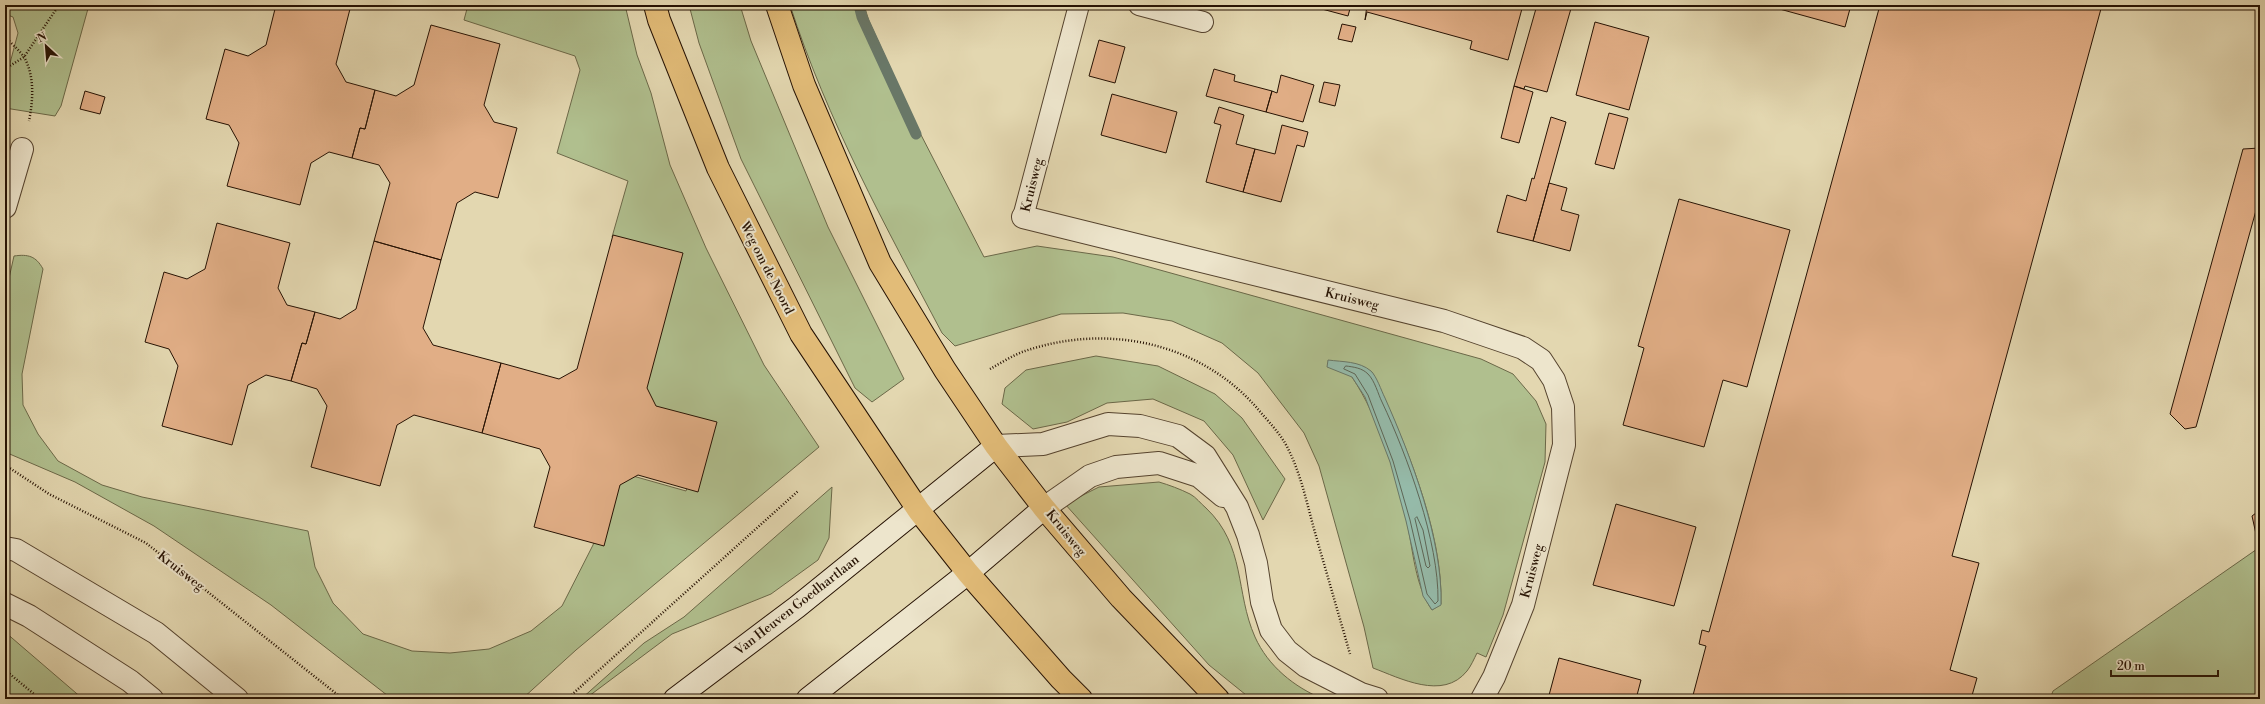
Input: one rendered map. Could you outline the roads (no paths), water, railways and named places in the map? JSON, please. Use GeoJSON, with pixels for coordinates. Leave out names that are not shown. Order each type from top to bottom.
{"type":"FeatureCollection","features":[{"type":"Feature","properties":{"kind":"highway","name":"Weg om de Noord"},"geometry":{"type":"LineString","coordinates":[[655,5],[659,20],[718,168],[801,334],[919,511],[968,573]]}},
{"type":"Feature","properties":{"kind":"highway"},"geometry":{"type":"LineString","coordinates":[[777,5],[804,84],[880,263],[945,370],[996,446],[1044,508]]}},
{"type":"Feature","properties":{"kind":"highway","name":"Kruisweg"},"geometry":{"type":"LineString","coordinates":[[1044,508],[1121,598],[1218,699]]}},
{"type":"Feature","properties":{"kind":"highway"},"geometry":{"type":"LineString","coordinates":[[968,573],[1061,679],[1082,699]]}},
{"type":"Feature","properties":{"kind":"street"},"geometry":{"type":"LineString","coordinates":[[5,207],[22,149]]}},
{"type":"Feature","properties":{"kind":"street","name":"Kruisweg"},"geometry":{"type":"LineString","coordinates":[[1023,217],[1444,321],[1523,348],[1541,360],[1554,380],[1563,407],[1564,445],[1523,605],[1494,677],[1482,699]]}},
{"type":"Feature","properties":{"kind":"street"},"geometry":{"type":"LineString","coordinates":[[996,446],[1043,444],[1108,424],[1140,426],[1178,436],[1205,456],[1237,507],[1248,535],[1256,562],[1262,602],[1271,630],[1287,651],[1306,666],[1361,694],[1377,699]]}},
{"type":"Feature","properties":{"kind":"street","name":"Van Heuven Goedhartlaan"},"geometry":{"type":"LineString","coordinates":[[675,699],[797,607],[919,511],[996,446]]}},
{"type":"Feature","properties":{"kind":"street","name":"Kruisweg"},"geometry":{"type":"LineString","coordinates":[[1044,508],[1090,476],[1116,467],[1159,463],[1198,476],[1237,507]]}},
{"type":"Feature","properties":{"kind":"street"},"geometry":{"type":"LineString","coordinates":[[808,699],[968,573],[1044,508]]}},
{"type":"Feature","properties":{"kind":"street"},"geometry":{"type":"LineString","coordinates":[[5,548],[16,550],[156,633],[238,699]]}},
{"type":"Feature","properties":{"kind":"street"},"geometry":{"type":"LineString","coordinates":[[5,604],[29,616],[130,681],[152,699]]}},
{"type":"Feature","properties":{"kind":"lane","name":"Kruisweg"},"geometry":{"type":"LineString","coordinates":[[1023,217],[1079,5]]}},
{"type":"Feature","properties":{"kind":"lane"},"geometry":{"type":"LineString","coordinates":[[1139,5],[1203,22]]}},
{"type":"Feature","properties":{"kind":"water"},"geometry":{"type":"Polygon","coordinates":[[[1328,360],[1361,365],[1371,371],[1377,380],[1395,421],[1424,499],[1437,554],[1441,605],[1432,610],[1423,596],[1406,521],[1390,462],[1365,397],[1352,377],[1327,367],[1328,360]]]}},
{"type":"Feature","properties":{"kind":"waterway"},"geometry":{"type":"LineString","coordinates":[[859,5],[862,17],[916,134]]}}]}
